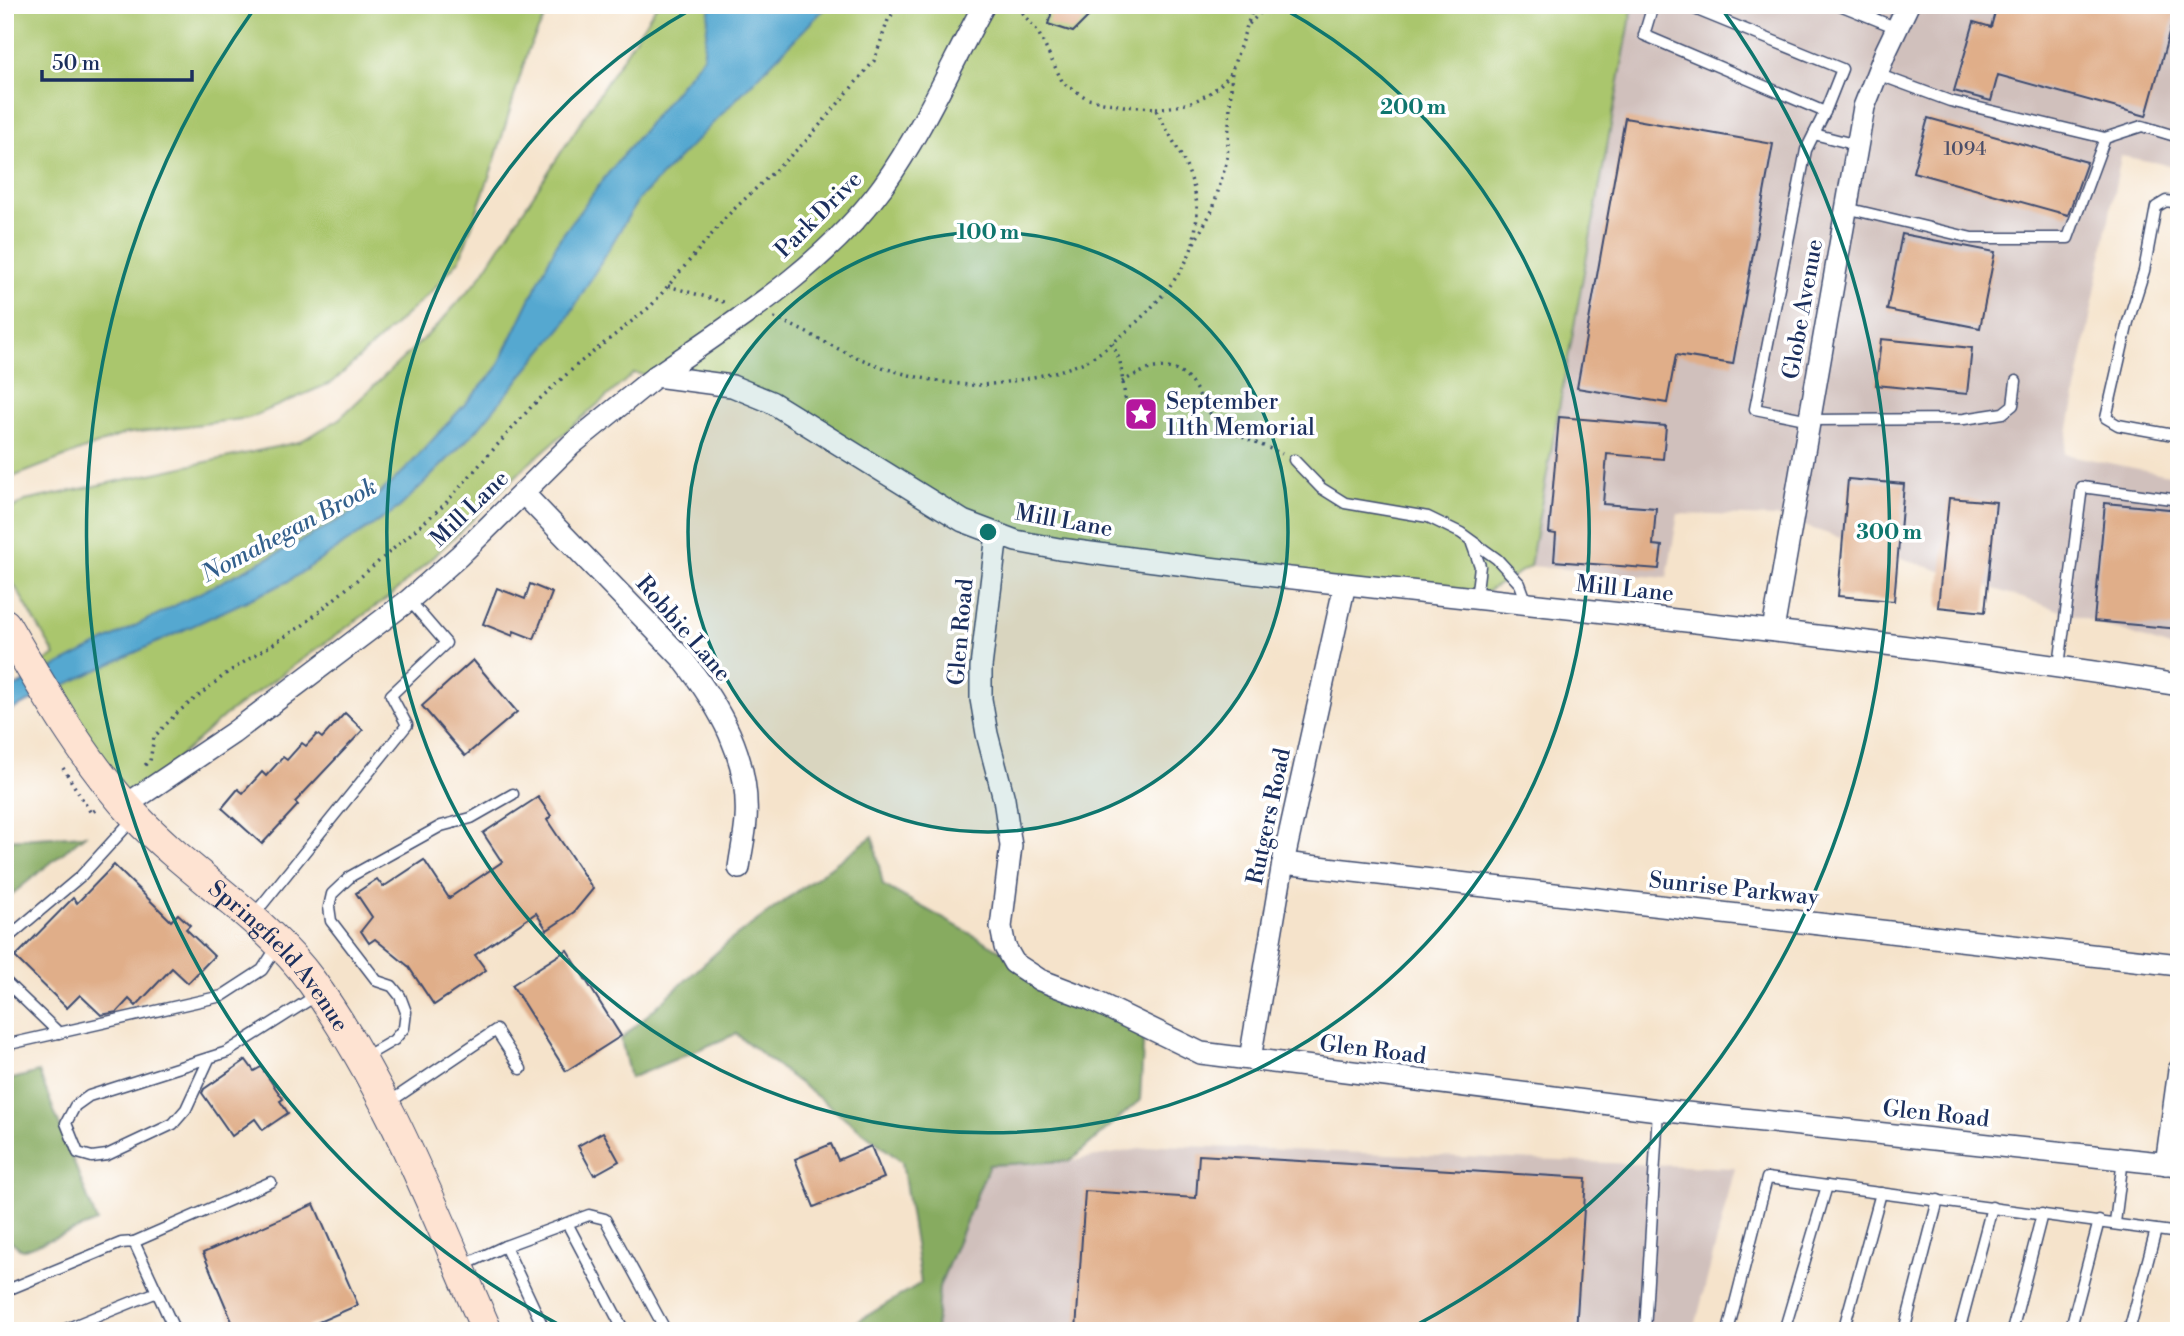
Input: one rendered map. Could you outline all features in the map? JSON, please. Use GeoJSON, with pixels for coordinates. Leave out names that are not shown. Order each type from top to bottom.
{"type":"FeatureCollection","features":[{"type":"Feature","properties":{"kind":"main road","name":"Springfield Avenue"},"geometry":{"type":"LineString","coordinates":[[5,624],[93,766],[131,811],[251,918],[312,981],[386,1104],[486,1330]]}},
{"type":"Feature","properties":{"kind":"street","name":"Park Drive"},"geometry":{"type":"LineString","coordinates":[[656,376],[752,310],[808,265],[856,220],[883,187],[905,153],[984,5]]}},
{"type":"Feature","properties":{"kind":"street","name":"Globe Avenue"},"geometry":{"type":"LineString","coordinates":[[1773,630],[1864,107],[1908,5]]}},
{"type":"Feature","properties":{"kind":"street","name":"Mill Lane"},"geometry":{"type":"LineString","coordinates":[[131,811],[409,600],[459,556],[571,445],[656,376],[732,386],[771,402],[963,521],[1016,541],[1059,549],[1345,584],[1773,630],[2059,666],[2179,685]]}},
{"type":"Feature","properties":{"kind":"street","name":"Robbie Lane"},"geometry":{"type":"LineString","coordinates":[[523,492],[682,658],[705,687],[722,716],[736,745],[744,779],[746,819],[739,868]]}},
{"type":"Feature","properties":{"kind":"street","name":"Glen Road"},"geometry":{"type":"LineString","coordinates":[[996,534],[981,667],[981,699],[1004,799],[1011,846],[1001,928],[1004,947],[1014,963],[1040,980],[1090,999],[1201,1053],[1658,1110],[2172,1165]]}},
{"type":"Feature","properties":{"kind":"street","name":"Rutgers Road"},"geometry":{"type":"LineString","coordinates":[[1250,1059],[1283,863],[1345,584]]}},
{"type":"Feature","properties":{"kind":"street","name":"Sunrise Parkway"},"geometry":{"type":"LineString","coordinates":[[1283,863],[2179,965]]}},
{"type":"Feature","properties":{"kind":"street"},"geometry":{"type":"LineString","coordinates":[[2172,1165],[2179,1070]]}},
{"type":"Feature","properties":{"kind":"lane"},"geometry":{"type":"LineString","coordinates":[[1653,5],[1644,35],[1825,112]]}},
{"type":"Feature","properties":{"kind":"lane"},"geometry":{"type":"LineString","coordinates":[[1685,5],[1842,69],[1806,150],[1755,409],[1810,420],[1964,419],[2003,413],[2013,405],[2016,381]]}},
{"type":"Feature","properties":{"kind":"lane"},"geometry":{"type":"LineString","coordinates":[[1840,5],[1897,28]]}},
{"type":"Feature","properties":{"kind":"lane"},"geometry":{"type":"LineString","coordinates":[[1877,74],[1950,102],[2105,138],[2142,126],[2175,136],[2179,127]]}},
{"type":"Feature","properties":{"kind":"lane"},"geometry":{"type":"LineString","coordinates":[[1814,134],[1857,145]]}},
{"type":"Feature","properties":{"kind":"lane"},"geometry":{"type":"LineString","coordinates":[[1846,208],[1972,238],[2068,238],[2105,138]]}},
{"type":"Feature","properties":{"kind":"lane"},"geometry":{"type":"LineString","coordinates":[[2179,203],[2166,201],[2156,207],[2144,271],[2128,322],[2106,413],[2106,418],[2112,423],[2179,436]]}},
{"type":"Feature","properties":{"kind":"lane"},"geometry":{"type":"LineString","coordinates":[[1294,460],[1321,488],[1345,503],[1429,517],[1461,533],[1497,559],[1520,584],[1527,603]]}},
{"type":"Feature","properties":{"kind":"lane"},"geometry":{"type":"LineString","coordinates":[[2059,666],[2082,487],[2179,500]]}},
{"type":"Feature","properties":{"kind":"lane"},"geometry":{"type":"LineString","coordinates":[[1470,541],[1480,566],[1476,598]]}},
{"type":"Feature","properties":{"kind":"lane"},"geometry":{"type":"LineString","coordinates":[[251,918],[407,725],[391,695],[446,643],[409,600]]}},
{"type":"Feature","properties":{"kind":"lane"},"geometry":{"type":"LineString","coordinates":[[360,1059],[394,1040],[404,1028],[407,1013],[400,996],[392,986],[377,981],[331,921],[329,907],[332,894],[351,876],[441,826],[471,818],[513,794]]}},
{"type":"Feature","properties":{"kind":"lane"},"geometry":{"type":"LineString","coordinates":[[5,940],[81,876],[131,811]]}},
{"type":"Feature","properties":{"kind":"lane"},"geometry":{"type":"LineString","coordinates":[[5,1045],[222,996],[262,970],[278,944]]}},
{"type":"Feature","properties":{"kind":"lane"},"geometry":{"type":"LineString","coordinates":[[5,981],[59,1032]]}},
{"type":"Feature","properties":{"kind":"lane"},"geometry":{"type":"LineString","coordinates":[[209,1059],[186,1110],[173,1124],[107,1154],[92,1157],[78,1153],[66,1123],[75,1107],[89,1096],[209,1059],[240,1045],[319,993]]}},
{"type":"Feature","properties":{"kind":"lane"},"geometry":{"type":"LineString","coordinates":[[386,1104],[496,1030],[521,1069]]}},
{"type":"Feature","properties":{"kind":"lane"},"geometry":{"type":"LineString","coordinates":[[1645,1331],[1658,1110]]}},
{"type":"Feature","properties":{"kind":"lane"},"geometry":{"type":"LineString","coordinates":[[2115,1223],[2123,1159]]}},
{"type":"Feature","properties":{"kind":"lane"},"geometry":{"type":"LineString","coordinates":[[1728,1331],[1767,1178],[2179,1233]]}},
{"type":"Feature","properties":{"kind":"lane"},"geometry":{"type":"LineString","coordinates":[[5,1291],[121,1243],[134,1242],[271,1182]]}},
{"type":"Feature","properties":{"kind":"lane"},"geometry":{"type":"LineString","coordinates":[[1784,1331],[1827,1185]]}},
{"type":"Feature","properties":{"kind":"lane"},"geometry":{"type":"LineString","coordinates":[[1843,1331],[1881,1193]]}},
{"type":"Feature","properties":{"kind":"lane"},"geometry":{"type":"LineString","coordinates":[[1904,1331],[1938,1200]]}},
{"type":"Feature","properties":{"kind":"lane"},"geometry":{"type":"LineString","coordinates":[[1959,1331],[1992,1207]]}},
{"type":"Feature","properties":{"kind":"lane"},"geometry":{"type":"LineString","coordinates":[[2012,1331],[2042,1214]]}},
{"type":"Feature","properties":{"kind":"lane"},"geometry":{"type":"LineString","coordinates":[[460,1267],[505,1246],[589,1215],[606,1219],[666,1331]]}},
{"type":"Feature","properties":{"kind":"lane"},"geometry":{"type":"LineString","coordinates":[[2070,1331],[2099,1221]]}},
{"type":"Feature","properties":{"kind":"lane"},"geometry":{"type":"LineString","coordinates":[[567,1223],[624,1331]]}},
{"type":"Feature","properties":{"kind":"lane"},"geometry":{"type":"LineString","coordinates":[[2129,1331],[2156,1230]]}},
{"type":"Feature","properties":{"kind":"lane"},"geometry":{"type":"LineString","coordinates":[[134,1242],[175,1331]]}},
{"type":"Feature","properties":{"kind":"lane"},"geometry":{"type":"LineString","coordinates":[[505,1246],[545,1331]]}},
{"type":"Feature","properties":{"kind":"lane"},"geometry":{"type":"LineString","coordinates":[[61,1331],[157,1292]]}},
{"type":"Feature","properties":{"kind":"path"},"geometry":{"type":"LineString","coordinates":[[150,761],[154,737],[177,713],[227,673],[303,625],[381,560],[444,505],[532,406],[578,364],[651,306],[728,215],[807,140],[874,61],[888,20],[899,5]]}},
{"type":"Feature","properties":{"kind":"path"},"geometry":{"type":"LineString","coordinates":[[1016,5],[1038,32],[1063,83],[1088,99],[1123,106],[1155,108],[1176,108],[1202,98],[1224,81],[1232,70],[1254,5]]}},
{"type":"Feature","properties":{"kind":"path"},"geometry":{"type":"LineString","coordinates":[[1248,26],[1268,5]]}},
{"type":"Feature","properties":{"kind":"path"},"geometry":{"type":"LineString","coordinates":[[668,286],[752,310],[889,369],[971,385],[1033,376],[1087,361],[1146,314],[1177,273],[1213,209],[1227,160],[1232,70]]}},
{"type":"Feature","properties":{"kind":"path"},"geometry":{"type":"LineString","coordinates":[[1155,108],[1195,192],[1197,211],[1193,245]]}},
{"type":"Feature","properties":{"kind":"path"},"geometry":{"type":"LineString","coordinates":[[1112,343],[1120,361],[1126,404]]}},
{"type":"Feature","properties":{"kind":"path"},"geometry":{"type":"LineString","coordinates":[[1122,382],[1138,372],[1167,367],[1182,374],[1193,384],[1213,417],[1226,428],[1294,460]]}},
{"type":"Feature","properties":{"kind":"shaded area"},"geometry":{"type":"Polygon","coordinates":[[[1633,5],[2179,5],[2179,167],[2121,156],[2064,454],[2179,477],[2179,650],[1777,517],[1678,514],[1667,578],[1530,566],[1633,5]]]}},
{"type":"Feature","properties":{"kind":"shaded area"},"geometry":{"type":"Polygon","coordinates":[[[1162,1145],[1735,1168],[1694,1331],[936,1331],[939,1287],[990,1165],[1070,1161],[1162,1145]]]}},
{"type":"Feature","properties":{"kind":"green space"},"geometry":{"type":"Polygon","coordinates":[[[5,5],[551,5],[528,50],[495,160],[460,259],[433,290],[333,382],[249,418],[124,434],[5,480],[5,5]]]}},
{"type":"Feature","properties":{"kind":"green space"},"geometry":{"type":"Polygon","coordinates":[[[657,5],[1633,5],[1530,566],[1476,598],[1016,541],[771,402],[634,373],[525,467],[393,594],[224,716],[126,805],[33,670],[55,655],[5,569],[5,512],[25,501],[299,442],[338,420],[436,327],[478,280],[657,5]]]}},
{"type":"Feature","properties":{"kind":"green space"},"geometry":{"type":"Polygon","coordinates":[[[85,835],[5,900],[5,840],[85,835]]]}},
{"type":"Feature","properties":{"kind":"green space"},"geometry":{"type":"Polygon","coordinates":[[[873,836],[883,885],[1144,1030],[1140,1100],[1070,1161],[989,1165],[939,1287],[936,1331],[842,1331],[921,1283],[902,1162],[736,1034],[630,1078],[621,1039],[728,942],[873,836]]]}},
{"type":"Feature","properties":{"kind":"green space"},"geometry":{"type":"Polygon","coordinates":[[[39,1072],[97,1222],[22,1250],[5,1236],[5,1081],[39,1072]]]}},
{"type":"Feature","properties":{"kind":"water"},"geometry":{"type":"Polygon","coordinates":[[[710,5],[828,5],[638,200],[563,326],[476,431],[400,507],[287,582],[5,713],[5,692],[288,548],[353,512],[380,493],[407,468],[496,370],[558,241],[605,177],[703,57],[710,5]]]}},
{"type":"Feature","properties":{"kind":"building"},"geometry":{"type":"Polygon","coordinates":[[[1049,5],[1082,5],[1092,13],[1073,32],[1048,24],[1051,15],[1049,5]]]}},
{"type":"Feature","properties":{"kind":"building"},"geometry":{"type":"Polygon","coordinates":[[[1997,5],[2177,5],[2146,116],[1998,75],[1991,101],[1954,91],[1974,22],[1991,27],[1997,5]]]}},
{"type":"Feature","properties":{"kind":"building"},"geometry":{"type":"Polygon","coordinates":[[[1625,118],[1773,144],[1733,364],[1676,355],[1667,403],[1577,388],[1625,118]]]}},
{"type":"Feature","properties":{"kind":"building"},"geometry":{"type":"Polygon","coordinates":[[[1928,118],[2087,162],[2068,215],[1913,172],[1928,118]]]}},
{"type":"Feature","properties":{"kind":"building"},"geometry":{"type":"Polygon","coordinates":[[[1902,234],[1995,252],[1980,328],[1887,310],[1902,234]]]}},
{"type":"Feature","properties":{"kind":"building"},"geometry":{"type":"Polygon","coordinates":[[[1881,339],[1972,348],[1967,394],[1876,385],[1881,339]]]}},
{"type":"Feature","properties":{"kind":"building"},"geometry":{"type":"Polygon","coordinates":[[[1559,417],[1666,426],[1663,459],[1607,454],[1603,504],[1656,508],[1653,545],[1662,546],[1659,569],[1554,561],[1556,534],[1549,533],[1559,417]]]}},
{"type":"Feature","properties":{"kind":"building"},"geometry":{"type":"Polygon","coordinates":[[[1848,479],[1904,484],[1894,601],[1838,596],[1848,479]]]}},
{"type":"Feature","properties":{"kind":"building"},"geometry":{"type":"Polygon","coordinates":[[[1949,498],[1996,502],[1985,612],[1938,607],[1949,498]]]}},
{"type":"Feature","properties":{"kind":"building"},"geometry":{"type":"Polygon","coordinates":[[[2105,503],[2179,510],[2179,629],[2094,621],[2105,503]]]}},
{"type":"Feature","properties":{"kind":"building"},"geometry":{"type":"Polygon","coordinates":[[[530,584],[552,593],[534,639],[514,631],[513,636],[483,624],[497,588],[525,599],[530,584]]]}},
{"type":"Feature","properties":{"kind":"building"},"geometry":{"type":"Polygon","coordinates":[[[473,660],[517,712],[465,756],[422,706],[473,660]]]}},
{"type":"Feature","properties":{"kind":"building"},"geometry":{"type":"Polygon","coordinates":[[[345,713],[363,730],[295,802],[298,805],[262,844],[222,808],[238,789],[243,793],[262,772],[266,776],[283,757],[287,760],[302,743],[306,746],[317,734],[322,738],[345,713]]]}},
{"type":"Feature","properties":{"kind":"building"},"geometry":{"type":"Polygon","coordinates":[[[538,797],[551,816],[547,820],[593,889],[574,912],[547,930],[536,913],[475,955],[486,970],[434,1005],[408,966],[375,939],[369,943],[361,931],[372,917],[356,893],[377,879],[383,887],[424,860],[449,898],[502,862],[483,833],[538,797]]]}},
{"type":"Feature","properties":{"kind":"building"},"geometry":{"type":"Polygon","coordinates":[[[114,865],[171,921],[178,914],[190,925],[186,929],[214,956],[188,983],[172,968],[136,1006],[129,999],[117,1012],[101,1015],[80,995],[67,1008],[15,957],[73,898],[77,903],[114,865]]]}},
{"type":"Feature","properties":{"kind":"building"},"geometry":{"type":"Polygon","coordinates":[[[567,950],[621,1036],[566,1071],[512,985],[567,950]]]}},
{"type":"Feature","properties":{"kind":"building"},"geometry":{"type":"Polygon","coordinates":[[[246,1060],[254,1071],[261,1067],[283,1099],[280,1101],[288,1113],[263,1130],[255,1119],[232,1136],[202,1093],[246,1060]]]}},
{"type":"Feature","properties":{"kind":"building"},"geometry":{"type":"Polygon","coordinates":[[[603,1132],[619,1161],[594,1175],[578,1146],[603,1132]]]}},
{"type":"Feature","properties":{"kind":"building"},"geometry":{"type":"Polygon","coordinates":[[[831,1144],[838,1160],[871,1146],[884,1178],[814,1207],[795,1159],[831,1144]]]}},
{"type":"Feature","properties":{"kind":"building"},"geometry":{"type":"Polygon","coordinates":[[[1199,1155],[1586,1178],[1576,1331],[1076,1331],[1085,1191],[1196,1198],[1199,1155]]]}},
{"type":"Feature","properties":{"kind":"building"},"geometry":{"type":"Polygon","coordinates":[[[314,1204],[358,1305],[298,1331],[236,1331],[203,1253],[314,1204]]]}},
{"type":"Feature","properties":{"kind":"place","name":"September 11th Memorial"},"geometry":{"type":"Point","coordinates":[1141,414]}},
{"type":"Feature","properties":{"kind":"water label","name":"Nomahegan Brook"},"geometry":{"type":"Point","coordinates":[289,530]}}]}
